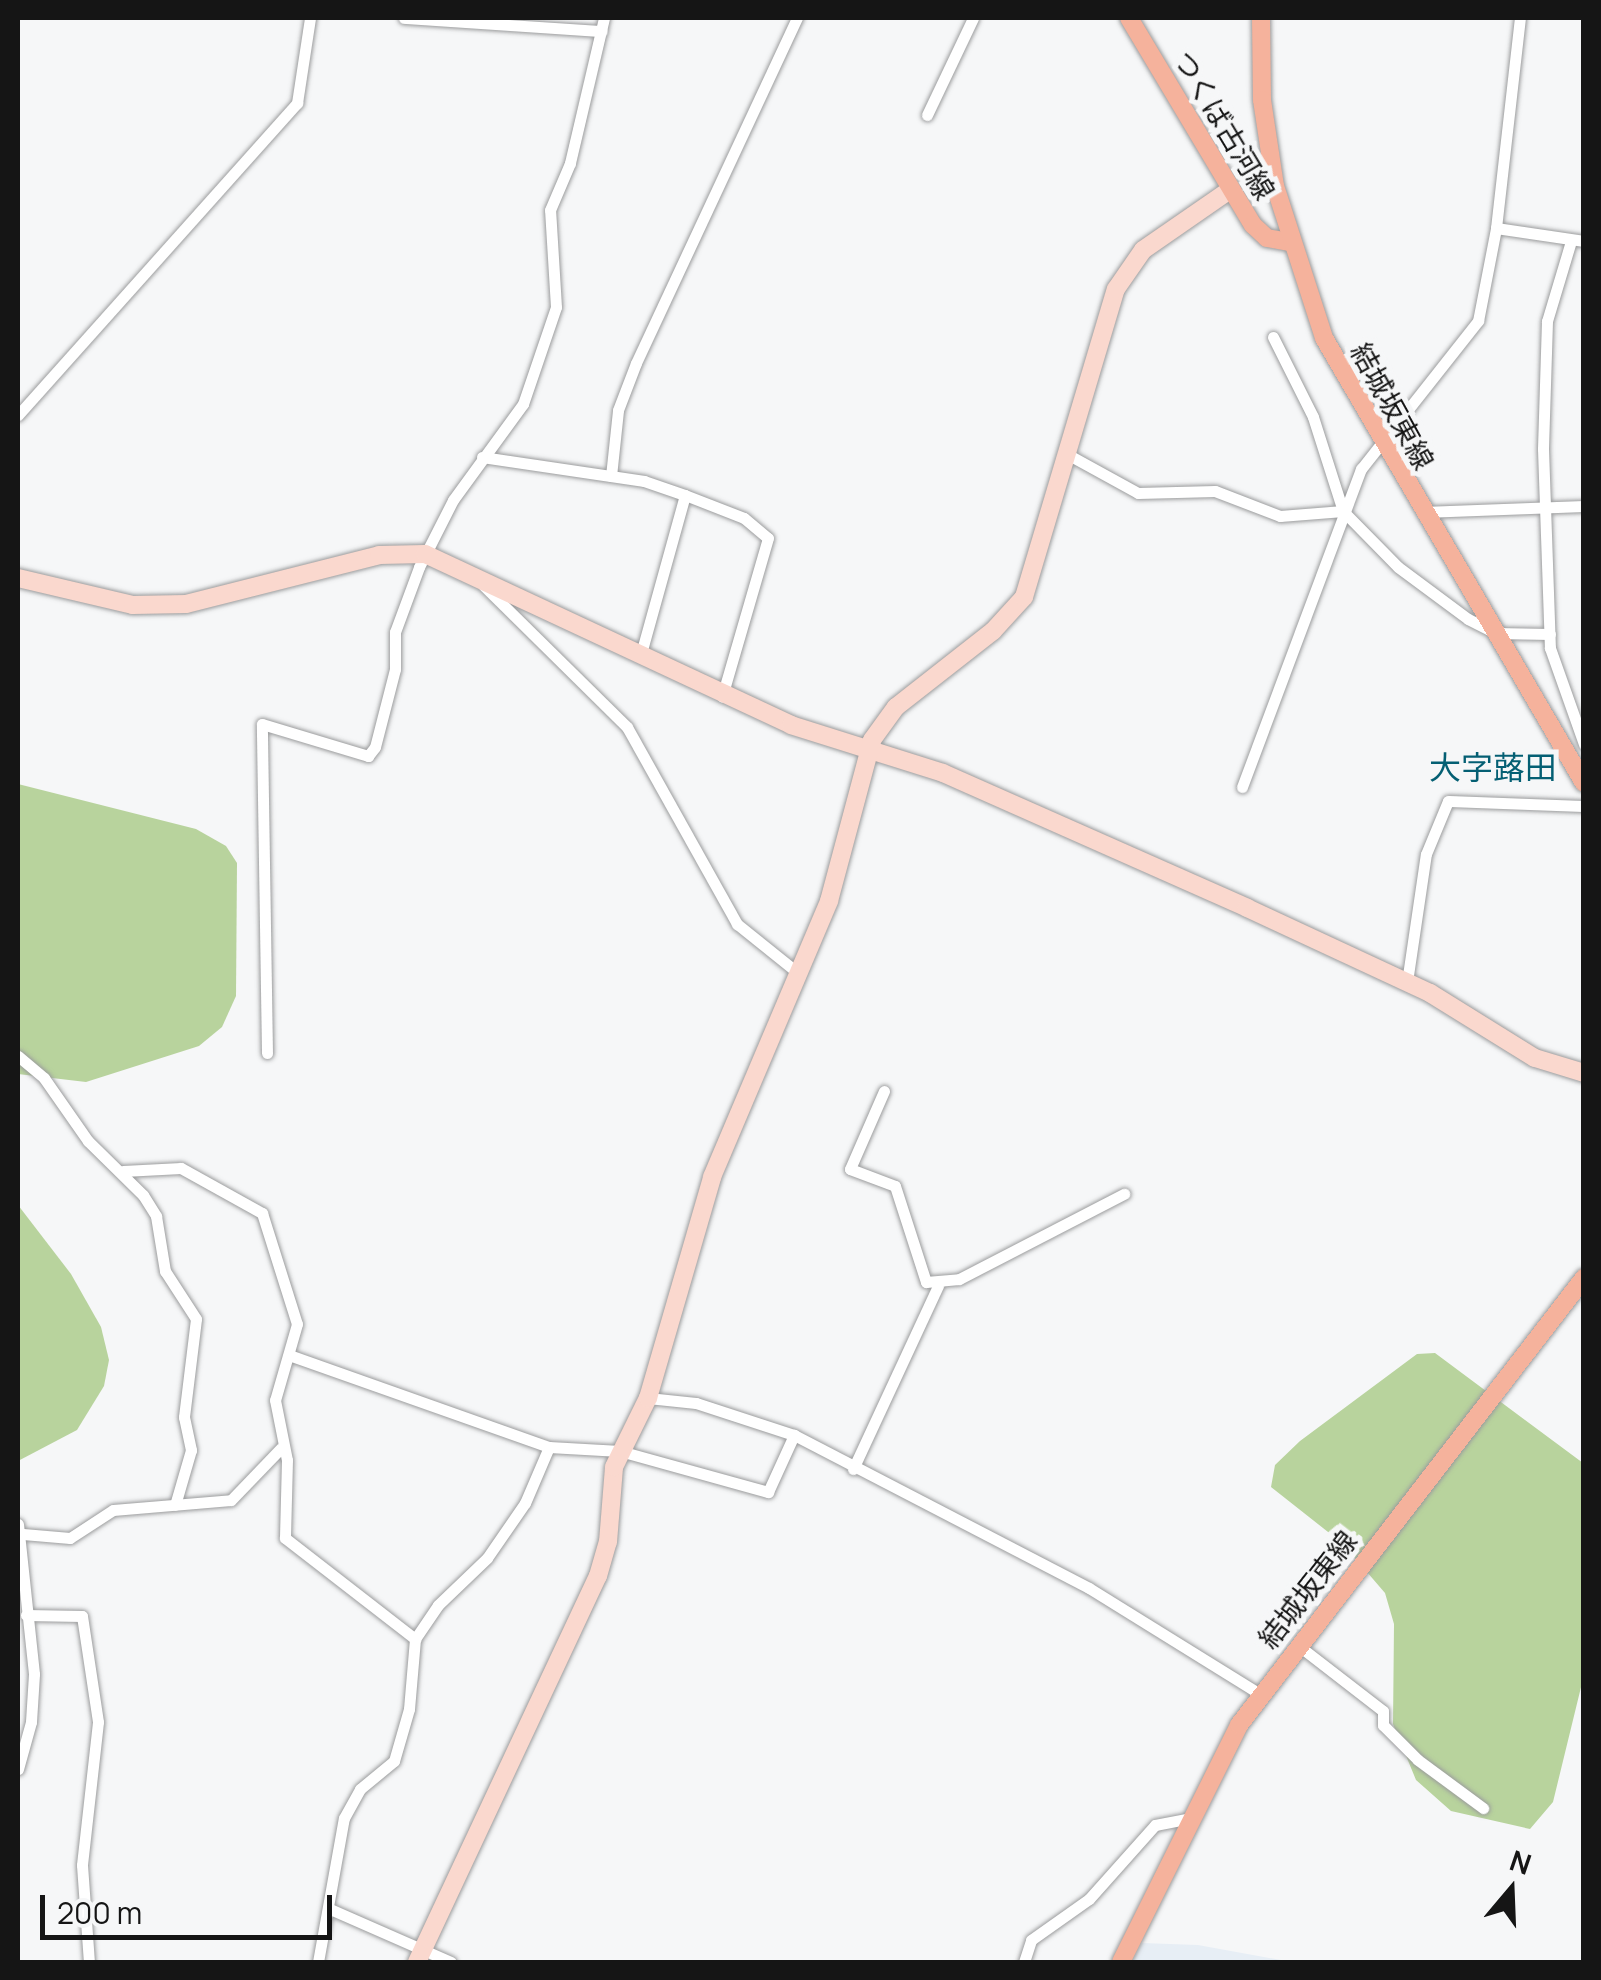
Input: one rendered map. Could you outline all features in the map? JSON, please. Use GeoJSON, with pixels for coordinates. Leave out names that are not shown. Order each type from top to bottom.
{"type":"FeatureCollection","features":[{"type":"Feature","properties":{"kind":"main road","name":"つくば古河線"},"geometry":{"type":"LineString","coordinates":[[1129,18],[1260,232],[1289,242]]}},
{"type":"Feature","properties":{"kind":"main road","name":"結城坂東線"},"geometry":{"type":"LineString","coordinates":[[1261,18],[1266,131],[1289,242],[1324,338],[1380,442],[1584,783]]}},
{"type":"Feature","properties":{"kind":"main road","name":"結城坂東線"},"geometry":{"type":"LineString","coordinates":[[1122,1962],[1190,1818],[1260,1694],[1584,1278]]}},
{"type":"Feature","properties":{"kind":"street"},"geometry":{"type":"LineString","coordinates":[[18,414],[297,103],[310,18]]}},
{"type":"Feature","properties":{"kind":"street"},"geometry":{"type":"LineString","coordinates":[[268,1053],[262,724],[372,752],[395,669],[396,632],[425,554],[482,456],[523,404],[556,307],[550,210],[570,163],[603,24],[404,18]]}},
{"type":"Feature","properties":{"kind":"street"},"geometry":{"type":"LineString","coordinates":[[611,476],[618,410],[636,363],[797,18]]}},
{"type":"Feature","properties":{"kind":"street"},"geometry":{"type":"LineString","coordinates":[[927,115],[973,18]]}},
{"type":"Feature","properties":{"kind":"street"},"geometry":{"type":"LineString","coordinates":[[1242,787],[1343,511],[1380,442],[1450,364],[1478,321],[1496,228],[1520,18]]}},
{"type":"Feature","properties":{"kind":"street"},"geometry":{"type":"LineString","coordinates":[[420,1956],[598,1576],[620,1451],[648,1398],[712,1177],[846,852],[868,749],[896,707],[1014,611],[1127,268],[1231,189]]}},
{"type":"Feature","properties":{"kind":"street"},"geometry":{"type":"LineString","coordinates":[[1496,228],[1577,241],[1547,321],[1548,505],[1550,634],[1569,713],[1584,744]]}},
{"type":"Feature","properties":{"kind":"street"},"geometry":{"type":"LineString","coordinates":[[1272,338],[1313,417],[1343,511],[1432,596],[1495,633],[1550,634]]}},
{"type":"Feature","properties":{"kind":"street"},"geometry":{"type":"LineString","coordinates":[[1067,454],[1138,493],[1215,491],[1280,516],[1343,511]]}},
{"type":"Feature","properties":{"kind":"street"},"geometry":{"type":"LineString","coordinates":[[482,456],[611,476],[686,494],[744,518],[768,538],[722,696]]}},
{"type":"Feature","properties":{"kind":"street"},"geometry":{"type":"LineString","coordinates":[[640,657],[686,494]]}},
{"type":"Feature","properties":{"kind":"street"},"geometry":{"type":"LineString","coordinates":[[1422,512],[1584,506]]}},
{"type":"Feature","properties":{"kind":"street"},"geometry":{"type":"LineString","coordinates":[[18,578],[133,605],[186,604],[379,555],[425,554],[722,696],[961,781],[1407,982],[1511,1046],[1584,1073]]}},
{"type":"Feature","properties":{"kind":"street"},"geometry":{"type":"LineString","coordinates":[[467,571],[570,664],[627,727],[737,924],[798,973]]}},
{"type":"Feature","properties":{"kind":"street"},"geometry":{"type":"LineString","coordinates":[[1569,713],[1584,710]]}},
{"type":"Feature","properties":{"kind":"street"},"geometry":{"type":"LineString","coordinates":[[1407,982],[1426,854],[1448,801],[1502,808],[1584,806]]}},
{"type":"Feature","properties":{"kind":"street"},"geometry":{"type":"LineString","coordinates":[[18,1056],[44,1078],[88,1141],[123,1171],[156,1216],[165,1271],[196,1322],[184,1417],[191,1450],[175,1504]]}},
{"type":"Feature","properties":{"kind":"street"},"geometry":{"type":"LineString","coordinates":[[884,1091],[850,1170],[895,1186],[926,1282],[938,1286]]}},
{"type":"Feature","properties":{"kind":"street"},"geometry":{"type":"LineString","coordinates":[[123,1171],[151,1175],[181,1168],[262,1213],[297,1324],[275,1400],[280,1448],[287,1460],[288,1542],[415,1639]]}},
{"type":"Feature","properties":{"kind":"street"},"geometry":{"type":"LineString","coordinates":[[853,1469],[938,1286],[1124,1194]]}},
{"type":"Feature","properties":{"kind":"street"},"geometry":{"type":"LineString","coordinates":[[290,1355],[549,1447],[620,1451],[768,1492],[794,1434]]}},
{"type":"Feature","properties":{"kind":"street"},"geometry":{"type":"LineString","coordinates":[[648,1398],[696,1403],[794,1434],[853,1469],[1089,1588],[1260,1694]]}},
{"type":"Feature","properties":{"kind":"street"},"geometry":{"type":"LineString","coordinates":[[318,1962],[348,1805],[394,1760],[404,1730],[415,1639],[506,1530],[549,1447]]}},
{"type":"Feature","properties":{"kind":"street"},"geometry":{"type":"LineString","coordinates":[[18,1769],[31,1722],[34,1674],[20,1529],[70,1538],[114,1510],[231,1500],[280,1448]]}},
{"type":"Feature","properties":{"kind":"street"},"geometry":{"type":"LineString","coordinates":[[26,1615],[82,1616],[98,1722],[82,1864],[88,1962]]}},
{"type":"Feature","properties":{"kind":"street"},"geometry":{"type":"LineString","coordinates":[[1299,1646],[1383,1711],[1383,1725],[1418,1760],[1484,1808]]}},
{"type":"Feature","properties":{"kind":"street"},"geometry":{"type":"LineString","coordinates":[[1024,1962],[1031,1940],[1089,1899],[1154,1825],[1190,1818]]}},
{"type":"Feature","properties":{"kind":"street"},"geometry":{"type":"LineString","coordinates":[[330,1909],[420,1956],[450,1962]]}},
{"type":"Feature","properties":{"kind":"shaded area"},"geometry":{"type":"Polygon","coordinates":[[[1142,1943],[1198,1945],[1292,1962],[1132,1962],[1142,1943]]]}},
{"type":"Feature","properties":{"kind":"green space"},"geometry":{"type":"Polygon","coordinates":[[[18,784],[196,829],[226,846],[237,863],[236,996],[222,1027],[199,1046],[86,1082],[18,1074],[18,784]]]}},
{"type":"Feature","properties":{"kind":"green space"},"geometry":{"type":"Polygon","coordinates":[[[18,1205],[71,1274],[101,1327],[109,1360],[104,1386],[77,1430],[18,1461],[18,1205]]]}},
{"type":"Feature","properties":{"kind":"green space"},"geometry":{"type":"Polygon","coordinates":[[[1435,1353],[1583,1463],[1583,1679],[1553,1802],[1530,1829],[1451,1811],[1416,1780],[1393,1724],[1394,1624],[1385,1593],[1342,1543],[1271,1487],[1275,1465],[1300,1441],[1417,1354],[1435,1353]]]}},
{"type":"Feature","properties":{"kind":"district","name":"大字蕗田"},"geometry":{"type":"Point","coordinates":[1493,767]}}]}
